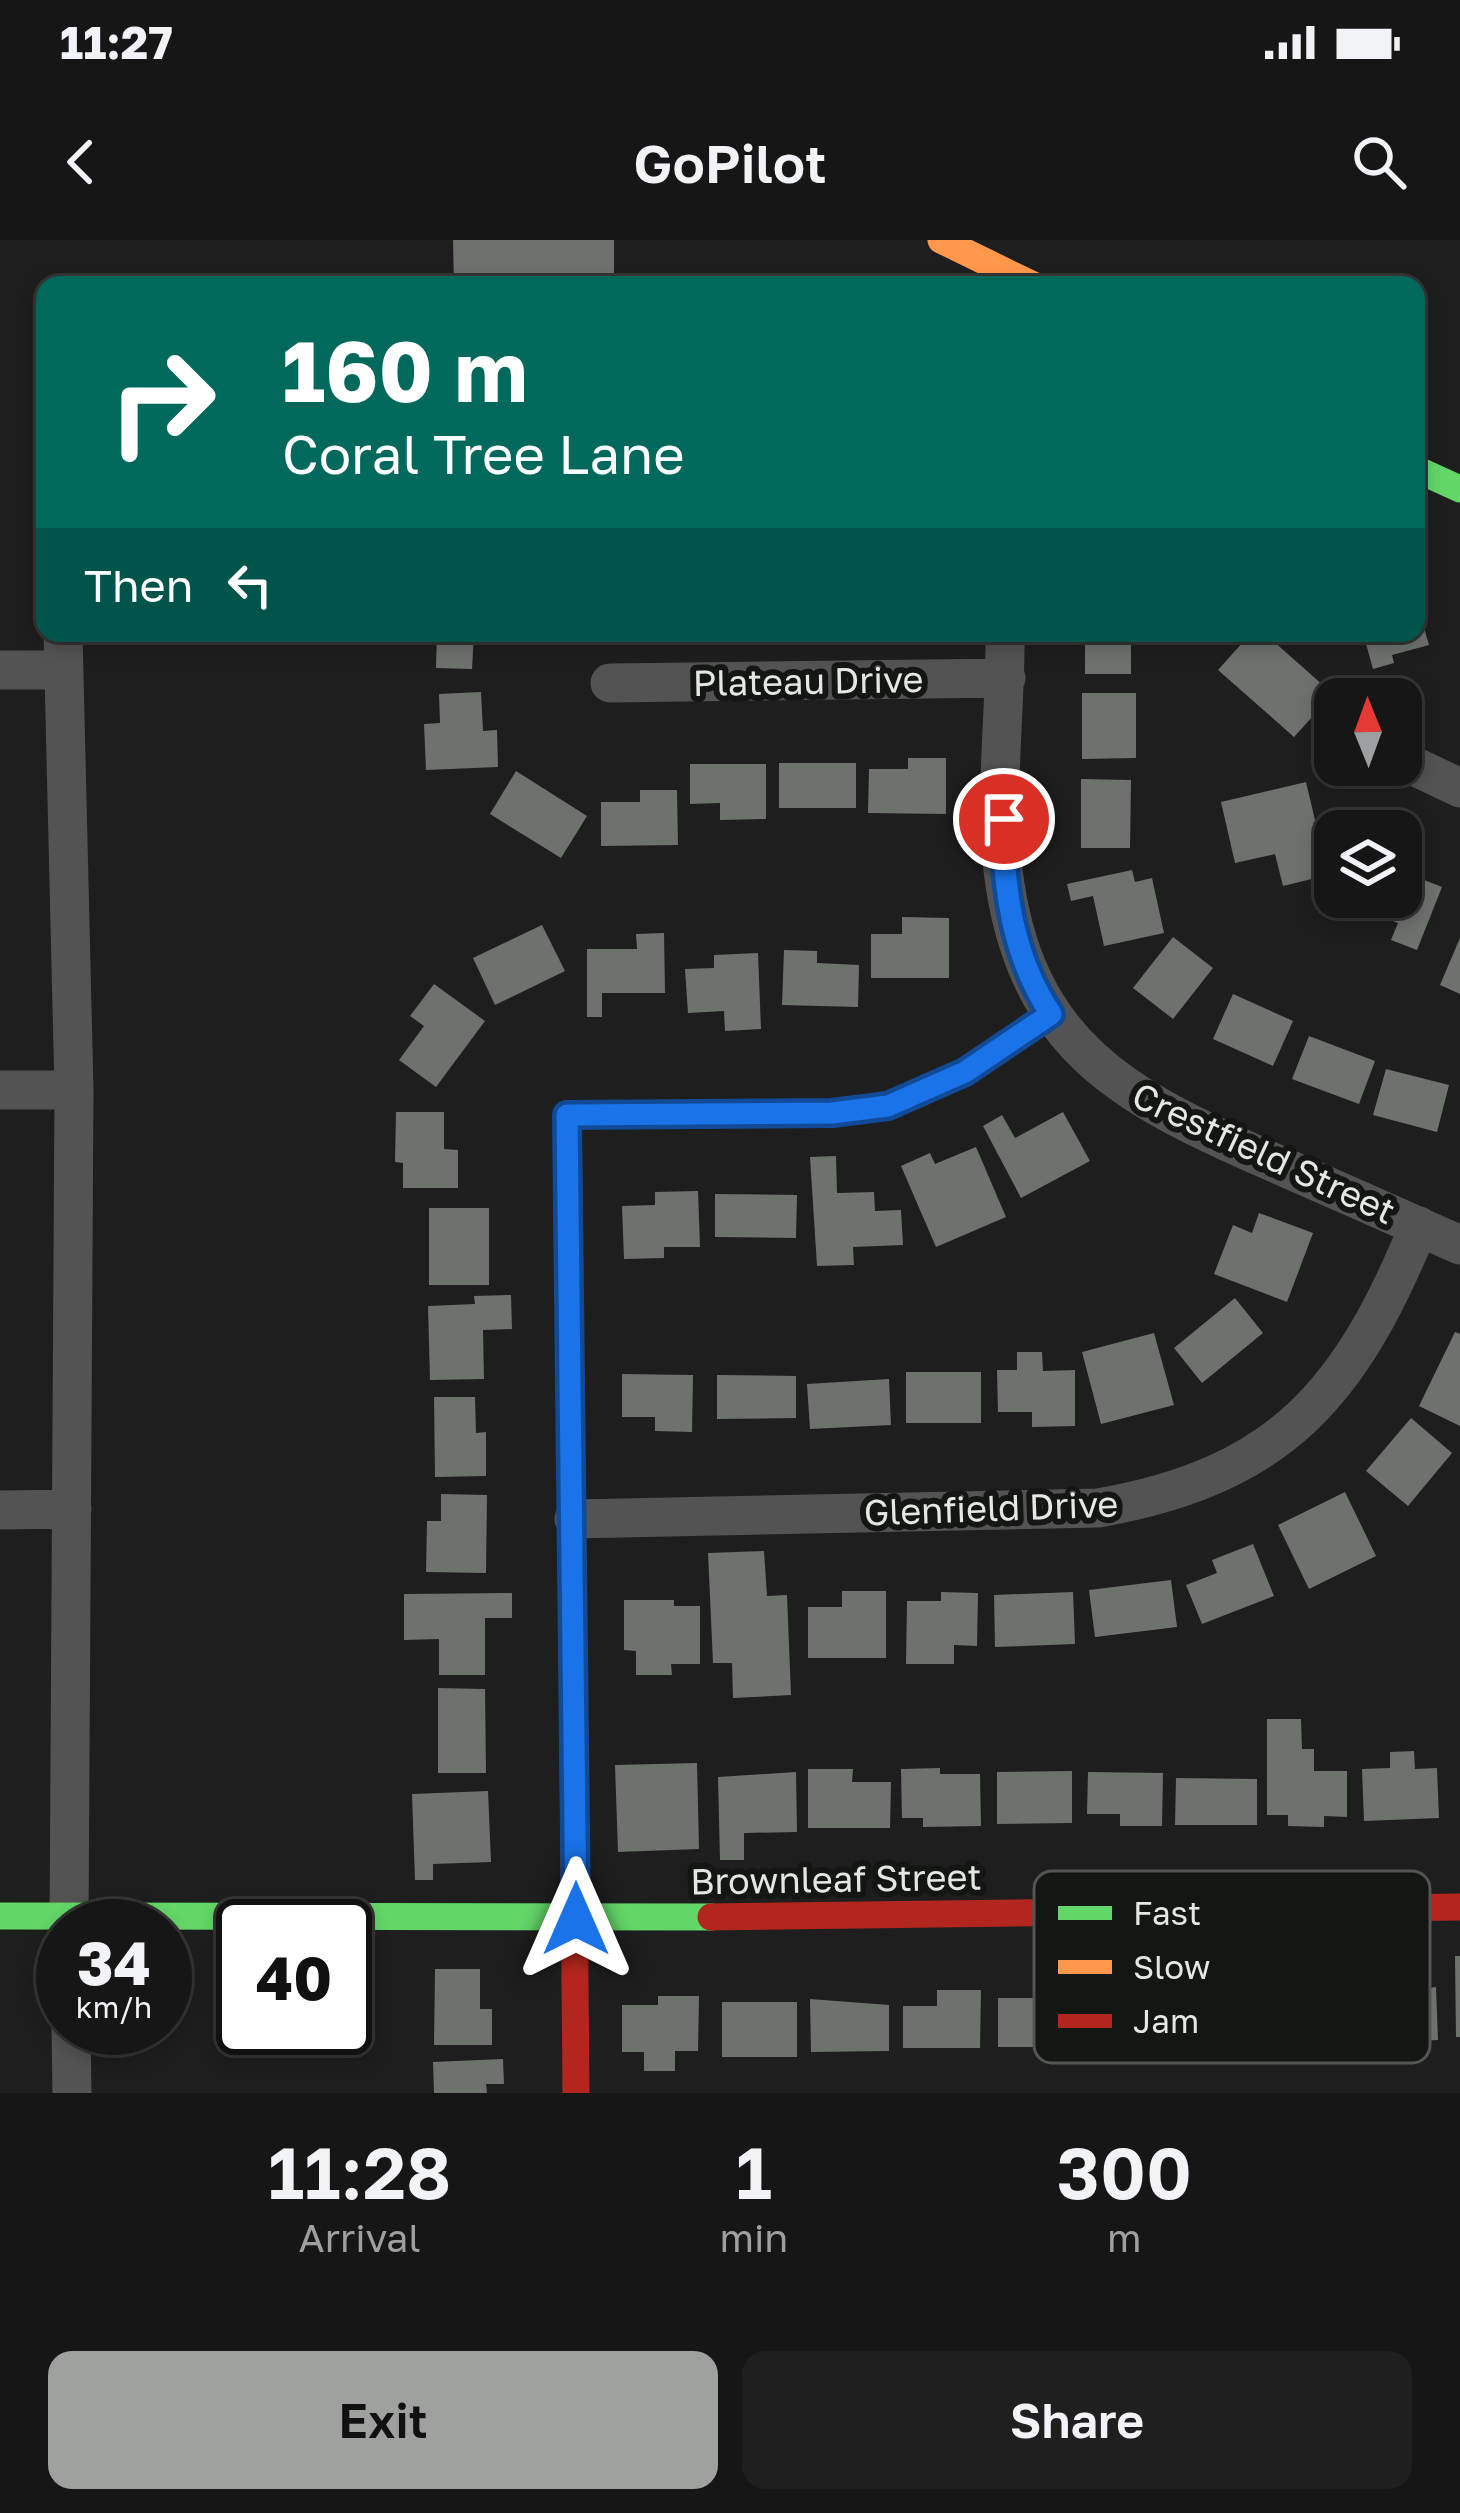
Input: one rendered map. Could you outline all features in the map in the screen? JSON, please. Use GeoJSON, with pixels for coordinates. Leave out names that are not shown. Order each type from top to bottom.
{"type":"FeatureCollection","features":[{"type":"Feature","properties":{"kind":"street"},"geometry":{"type":"LineString","coordinates":[[941,240],[1015,276]]}},
{"type":"Feature","properties":{"kind":"street"},"geometry":{"type":"LineString","coordinates":[[1425,473],[1460,490]]}},
{"type":"Feature","properties":{"kind":"street","name":"Crestfield Street"},"geometry":{"type":"LineString","coordinates":[[1005,642],[1003,866],[1030,974],[1051,1014],[1091,1060],[1133,1096],[1460,1245]]}},
{"type":"Feature","properties":{"kind":"street"},"geometry":{"type":"LineString","coordinates":[[0,670],[63,652],[74,1090],[69,1899]]}},
{"type":"Feature","properties":{"kind":"street","name":"Plateau Drive"},"geometry":{"type":"LineString","coordinates":[[610,683],[1006,678]]}},
{"type":"Feature","properties":{"kind":"street"},"geometry":{"type":"LineString","coordinates":[[1422,770],[1460,788]]}},
{"type":"Feature","properties":{"kind":"street"},"geometry":{"type":"LineString","coordinates":[[576,2093],[567,1115],[832,1113],[888,1106],[965,1072],[1051,1014]]}},
{"type":"Feature","properties":{"kind":"street"},"geometry":{"type":"LineString","coordinates":[[0,1090],[74,1090]]}},
{"type":"Feature","properties":{"kind":"street","name":"Glenfield Drive"},"geometry":{"type":"LineString","coordinates":[[574,1519],[1098,1508],[1177,1491],[1275,1440],[1329,1391],[1372,1331],[1419,1226]]}},
{"type":"Feature","properties":{"kind":"street"},"geometry":{"type":"LineString","coordinates":[[0,1510],[71,1509]]}},
{"type":"Feature","properties":{"kind":"street","name":"Brownleaf Street"},"geometry":{"type":"LineString","coordinates":[[1430,1907],[1460,1907]]}},
{"type":"Feature","properties":{"kind":"street","name":"Brownleaf Street"},"geometry":{"type":"LineString","coordinates":[[192,1920],[1034,1913]]}},
{"type":"Feature","properties":{"kind":"street","name":"Brownleaf Street"},"geometry":{"type":"LineString","coordinates":[[0,1916],[36,1918]]}},
{"type":"Feature","properties":{"kind":"street"},"geometry":{"type":"LineString","coordinates":[[71,2055],[72,2093]]}},
{"type":"Feature","properties":{"kind":"building"},"geometry":{"type":"Polygon","coordinates":[[[453,240],[614,240],[614,276],[454,276],[453,240]]]}},
{"type":"Feature","properties":{"kind":"building"},"geometry":{"type":"Polygon","coordinates":[[[1425,631],[1429,645],[1392,655],[1394,663],[1373,669],[1366,642],[1425,642],[1425,631]]]}},
{"type":"Feature","properties":{"kind":"building"},"geometry":{"type":"Polygon","coordinates":[[[437,642],[474,642],[472,669],[436,668],[437,642]]]}},
{"type":"Feature","properties":{"kind":"building"},"geometry":{"type":"Polygon","coordinates":[[[1085,642],[1151,642],[1131,643],[1131,674],[1085,674],[1085,642]]]}},
{"type":"Feature","properties":{"kind":"building"},"geometry":{"type":"Polygon","coordinates":[[[1243,642],[1274,642],[1315,678],[1314,715],[1294,737],[1218,670],[1243,642]]]}},
{"type":"Feature","properties":{"kind":"building"},"geometry":{"type":"Polygon","coordinates":[[[481,692],[483,731],[497,730],[498,767],[426,770],[424,724],[440,723],[439,694],[481,692]]]}},
{"type":"Feature","properties":{"kind":"building"},"geometry":{"type":"Polygon","coordinates":[[[1082,693],[1136,693],[1136,758],[1082,759],[1082,693]]]}},
{"type":"Feature","properties":{"kind":"building"},"geometry":{"type":"Polygon","coordinates":[[[908,758],[946,758],[946,814],[868,813],[869,769],[908,769],[908,758]]]}},
{"type":"Feature","properties":{"kind":"building"},"geometry":{"type":"Polygon","coordinates":[[[779,763],[856,763],[856,808],[779,808],[779,763]]]}},
{"type":"Feature","properties":{"kind":"building"},"geometry":{"type":"Polygon","coordinates":[[[690,764],[766,764],[766,819],[720,820],[720,803],[690,804],[690,764]]]}},
{"type":"Feature","properties":{"kind":"building"},"geometry":{"type":"Polygon","coordinates":[[[516,771],[587,816],[561,858],[490,814],[516,771]]]}},
{"type":"Feature","properties":{"kind":"building"},"geometry":{"type":"Polygon","coordinates":[[[1081,779],[1131,780],[1130,848],[1081,848],[1081,779]]]}},
{"type":"Feature","properties":{"kind":"building"},"geometry":{"type":"Polygon","coordinates":[[[1306,782],[1314,816],[1314,878],[1283,886],[1275,854],[1235,863],[1221,802],[1306,782]]]}},
{"type":"Feature","properties":{"kind":"building"},"geometry":{"type":"Polygon","coordinates":[[[640,790],[677,790],[678,845],[601,846],[601,802],[640,802],[640,790]]]}},
{"type":"Feature","properties":{"kind":"building"},"geometry":{"type":"Polygon","coordinates":[[[1132,870],[1135,882],[1152,878],[1164,933],[1104,946],[1093,896],[1071,901],[1067,884],[1132,870]]]}},
{"type":"Feature","properties":{"kind":"building"},"geometry":{"type":"Polygon","coordinates":[[[1422,879],[1442,887],[1417,950],[1391,940],[1398,923],[1385,918],[1422,918],[1422,879]]]}},
{"type":"Feature","properties":{"kind":"building"},"geometry":{"type":"Polygon","coordinates":[[[902,917],[949,918],[949,978],[871,978],[871,934],[902,934],[902,917]]]}},
{"type":"Feature","properties":{"kind":"building"},"geometry":{"type":"Polygon","coordinates":[[[542,925],[565,971],[495,1005],[473,958],[542,925]]]}},
{"type":"Feature","properties":{"kind":"building"},"geometry":{"type":"Polygon","coordinates":[[[664,933],[665,993],[602,993],[602,1017],[587,1017],[587,949],[637,949],[636,934],[664,933]]]}},
{"type":"Feature","properties":{"kind":"building"},"geometry":{"type":"Polygon","coordinates":[[[1173,937],[1213,968],[1173,1019],[1133,988],[1173,937]]]}},
{"type":"Feature","properties":{"kind":"building"},"geometry":{"type":"Polygon","coordinates":[[[1460,938],[1460,994],[1440,985],[1460,938]]]}},
{"type":"Feature","properties":{"kind":"building"},"geometry":{"type":"Polygon","coordinates":[[[784,950],[817,951],[817,963],[859,965],[858,1007],[782,1005],[784,950]]]}},
{"type":"Feature","properties":{"kind":"building"},"geometry":{"type":"Polygon","coordinates":[[[758,953],[761,1029],[725,1031],[724,1011],[688,1013],[685,969],[714,968],[714,955],[758,953]]]}},
{"type":"Feature","properties":{"kind":"building"},"geometry":{"type":"Polygon","coordinates":[[[434,984],[485,1021],[436,1087],[399,1060],[424,1026],[410,1016],[434,984]]]}},
{"type":"Feature","properties":{"kind":"building"},"geometry":{"type":"Polygon","coordinates":[[[1233,994],[1293,1021],[1273,1066],[1213,1039],[1233,994]]]}},
{"type":"Feature","properties":{"kind":"building"},"geometry":{"type":"Polygon","coordinates":[[[1309,1036],[1375,1061],[1359,1104],[1292,1079],[1309,1036]]]}},
{"type":"Feature","properties":{"kind":"building"},"geometry":{"type":"Polygon","coordinates":[[[1386,1069],[1449,1085],[1437,1132],[1373,1115],[1386,1069]]]}},
{"type":"Feature","properties":{"kind":"building"},"geometry":{"type":"Polygon","coordinates":[[[396,1112],[444,1112],[444,1149],[458,1150],[458,1188],[403,1188],[403,1163],[395,1162],[396,1112]]]}},
{"type":"Feature","properties":{"kind":"building"},"geometry":{"type":"Polygon","coordinates":[[[1063,1112],[1090,1161],[1021,1198],[983,1126],[1002,1115],[1015,1138],[1063,1112]]]}},
{"type":"Feature","properties":{"kind":"building"},"geometry":{"type":"Polygon","coordinates":[[[976,1147],[1006,1217],[936,1247],[901,1166],[930,1153],[935,1164],[976,1147]]]}},
{"type":"Feature","properties":{"kind":"building"},"geometry":{"type":"Polygon","coordinates":[[[836,1156],[837,1193],[874,1192],[875,1211],[901,1210],[903,1245],[853,1247],[854,1265],[817,1266],[810,1157],[836,1156]]]}},
{"type":"Feature","properties":{"kind":"building"},"geometry":{"type":"Polygon","coordinates":[[[698,1191],[700,1247],[664,1247],[664,1258],[624,1259],[622,1206],[655,1205],[655,1192],[698,1191]]]}},
{"type":"Feature","properties":{"kind":"building"},"geometry":{"type":"Polygon","coordinates":[[[715,1194],[797,1195],[796,1238],[715,1237],[715,1194]]]}},
{"type":"Feature","properties":{"kind":"building"},"geometry":{"type":"Polygon","coordinates":[[[429,1208],[489,1208],[489,1285],[429,1285],[429,1208]]]}},
{"type":"Feature","properties":{"kind":"building"},"geometry":{"type":"Polygon","coordinates":[[[1259,1213],[1313,1233],[1287,1302],[1214,1274],[1233,1225],[1252,1233],[1259,1213]]]}},
{"type":"Feature","properties":{"kind":"building"},"geometry":{"type":"Polygon","coordinates":[[[511,1295],[512,1329],[483,1330],[484,1379],[430,1380],[428,1306],[475,1304],[474,1296],[511,1295]]]}},
{"type":"Feature","properties":{"kind":"building"},"geometry":{"type":"Polygon","coordinates":[[[1235,1298],[1263,1333],[1202,1383],[1174,1348],[1235,1298]]]}},
{"type":"Feature","properties":{"kind":"building"},"geometry":{"type":"Polygon","coordinates":[[[1455,1332],[1460,1334],[1460,1426],[1419,1406],[1455,1332]]]}},
{"type":"Feature","properties":{"kind":"building"},"geometry":{"type":"Polygon","coordinates":[[[1154,1333],[1174,1405],[1101,1424],[1082,1352],[1154,1333]]]}},
{"type":"Feature","properties":{"kind":"building"},"geometry":{"type":"Polygon","coordinates":[[[1017,1352],[1042,1352],[1043,1371],[1075,1370],[1075,1426],[1032,1427],[1032,1412],[998,1412],[997,1370],[1017,1370],[1017,1352]]]}},
{"type":"Feature","properties":{"kind":"building"},"geometry":{"type":"Polygon","coordinates":[[[906,1372],[981,1372],[981,1423],[906,1423],[906,1372]]]}},
{"type":"Feature","properties":{"kind":"building"},"geometry":{"type":"Polygon","coordinates":[[[622,1374],[693,1375],[692,1432],[655,1431],[655,1417],[622,1417],[622,1374]]]}},
{"type":"Feature","properties":{"kind":"building"},"geometry":{"type":"Polygon","coordinates":[[[717,1375],[796,1376],[796,1418],[717,1419],[717,1375]]]}},
{"type":"Feature","properties":{"kind":"building"},"geometry":{"type":"Polygon","coordinates":[[[889,1379],[891,1425],[810,1429],[807,1384],[889,1379]]]}},
{"type":"Feature","properties":{"kind":"building"},"geometry":{"type":"Polygon","coordinates":[[[434,1397],[475,1397],[476,1433],[486,1432],[486,1476],[435,1477],[434,1397]]]}},
{"type":"Feature","properties":{"kind":"building"},"geometry":{"type":"Polygon","coordinates":[[[1411,1418],[1452,1453],[1408,1506],[1366,1471],[1411,1418]]]}},
{"type":"Feature","properties":{"kind":"building"},"geometry":{"type":"Polygon","coordinates":[[[1345,1492],[1376,1556],[1309,1589],[1278,1525],[1345,1492]]]}},
{"type":"Feature","properties":{"kind":"building"},"geometry":{"type":"Polygon","coordinates":[[[441,1494],[487,1495],[486,1573],[426,1572],[427,1521],[441,1521],[441,1494]]]}},
{"type":"Feature","properties":{"kind":"building"},"geometry":{"type":"Polygon","coordinates":[[[1253,1544],[1274,1596],[1202,1624],[1186,1585],[1217,1573],[1212,1560],[1253,1544]]]}},
{"type":"Feature","properties":{"kind":"building"},"geometry":{"type":"Polygon","coordinates":[[[764,1551],[767,1596],[787,1595],[791,1695],[733,1698],[732,1663],[713,1663],[708,1553],[764,1551]]]}},
{"type":"Feature","properties":{"kind":"building"},"geometry":{"type":"Polygon","coordinates":[[[1171,1580],[1177,1627],[1095,1637],[1089,1590],[1171,1580]]]}},
{"type":"Feature","properties":{"kind":"building"},"geometry":{"type":"Polygon","coordinates":[[[842,1591],[886,1591],[886,1658],[808,1658],[808,1607],[842,1607],[842,1591]]]}},
{"type":"Feature","properties":{"kind":"building"},"geometry":{"type":"Polygon","coordinates":[[[941,1592],[978,1593],[977,1646],[954,1645],[954,1664],[906,1664],[907,1601],[941,1601],[941,1592]]]}},
{"type":"Feature","properties":{"kind":"building"},"geometry":{"type":"Polygon","coordinates":[[[1073,1592],[1075,1644],[995,1647],[994,1595],[1073,1592]]]}},
{"type":"Feature","properties":{"kind":"building"},"geometry":{"type":"Polygon","coordinates":[[[512,1593],[512,1618],[485,1618],[485,1675],[439,1675],[439,1639],[404,1640],[404,1594],[512,1593]]]}},
{"type":"Feature","properties":{"kind":"building"},"geometry":{"type":"Polygon","coordinates":[[[624,1600],[674,1600],[674,1606],[700,1606],[700,1664],[671,1664],[672,1675],[636,1675],[636,1651],[624,1650],[624,1600]]]}},
{"type":"Feature","properties":{"kind":"building"},"geometry":{"type":"Polygon","coordinates":[[[438,1688],[485,1689],[486,1773],[438,1773],[438,1688]]]}},
{"type":"Feature","properties":{"kind":"building"},"geometry":{"type":"Polygon","coordinates":[[[1267,1719],[1301,1719],[1302,1749],[1314,1749],[1314,1771],[1347,1771],[1347,1817],[1324,1816],[1324,1827],[1288,1826],[1288,1815],[1267,1815],[1267,1719]]]}},
{"type":"Feature","properties":{"kind":"building"},"geometry":{"type":"Polygon","coordinates":[[[1414,1751],[1415,1769],[1437,1768],[1439,1818],[1364,1821],[1362,1769],[1390,1768],[1390,1752],[1414,1751]]]}},
{"type":"Feature","properties":{"kind":"building"},"geometry":{"type":"Polygon","coordinates":[[[697,1763],[699,1849],[618,1852],[615,1765],[697,1763]]]}},
{"type":"Feature","properties":{"kind":"building"},"geometry":{"type":"Polygon","coordinates":[[[940,1768],[940,1774],[980,1774],[981,1826],[923,1827],[923,1818],[902,1818],[901,1769],[940,1768]]]}},
{"type":"Feature","properties":{"kind":"building"},"geometry":{"type":"Polygon","coordinates":[[[808,1769],[853,1769],[852,1782],[891,1782],[890,1828],[808,1828],[808,1769]]]}},
{"type":"Feature","properties":{"kind":"building"},"geometry":{"type":"Polygon","coordinates":[[[1072,1771],[1072,1823],[997,1824],[997,1772],[1072,1771]]]}},
{"type":"Feature","properties":{"kind":"building"},"geometry":{"type":"Polygon","coordinates":[[[796,1772],[797,1832],[744,1833],[744,1860],[720,1860],[718,1777],[796,1772]]]}},
{"type":"Feature","properties":{"kind":"building"},"geometry":{"type":"Polygon","coordinates":[[[1088,1772],[1163,1773],[1162,1826],[1120,1826],[1120,1814],[1087,1814],[1088,1772]]]}},
{"type":"Feature","properties":{"kind":"building"},"geometry":{"type":"Polygon","coordinates":[[[1176,1778],[1257,1779],[1257,1825],[1175,1825],[1176,1778]]]}},
{"type":"Feature","properties":{"kind":"building"},"geometry":{"type":"Polygon","coordinates":[[[488,1791],[491,1862],[433,1864],[433,1880],[415,1880],[412,1794],[488,1791]]]}},
{"type":"Feature","properties":{"kind":"building"},"geometry":{"type":"Polygon","coordinates":[[[1455,1956],[1460,1956],[1460,2037],[1456,2037],[1455,1956]]]}},
{"type":"Feature","properties":{"kind":"building"},"geometry":{"type":"Polygon","coordinates":[[[435,1969],[480,1969],[480,2009],[492,2009],[492,2045],[434,2045],[435,1969]]]}},
{"type":"Feature","properties":{"kind":"building"},"geometry":{"type":"Polygon","coordinates":[[[1436,1987],[1438,2040],[1430,2040],[1430,1988],[1436,1987]]]}},
{"type":"Feature","properties":{"kind":"building"},"geometry":{"type":"Polygon","coordinates":[[[937,1990],[981,1990],[980,2048],[903,2048],[903,2006],[937,2006],[937,1990]]]}},
{"type":"Feature","properties":{"kind":"building"},"geometry":{"type":"Polygon","coordinates":[[[658,1996],[699,1996],[698,2051],[675,2051],[675,2071],[644,2071],[644,2052],[622,2052],[622,2005],[658,2005],[658,1996]]]}},
{"type":"Feature","properties":{"kind":"building"},"geometry":{"type":"Polygon","coordinates":[[[998,1998],[1034,1998],[1034,2047],[998,2047],[998,1998]]]}},
{"type":"Feature","properties":{"kind":"building"},"geometry":{"type":"Polygon","coordinates":[[[810,1999],[889,2005],[889,2051],[811,2052],[810,1999]]]}},
{"type":"Feature","properties":{"kind":"building"},"geometry":{"type":"Polygon","coordinates":[[[722,2002],[797,2002],[797,2057],[722,2057],[722,2002]]]}},
{"type":"Feature","properties":{"kind":"building"},"geometry":{"type":"Polygon","coordinates":[[[503,2059],[504,2084],[486,2084],[487,2093],[434,2093],[433,2062],[503,2059]]]}},
{"type":"Feature","properties":{"kind":"traffic: fast"},"geometry":{"type":"LineString","coordinates":[[1425,473],[1460,489]]}},
{"type":"Feature","properties":{"kind":"traffic: fast"},"geometry":{"type":"LineString","coordinates":[[0,1916],[711,1917]]}},
{"type":"Feature","properties":{"kind":"traffic: slow"},"geometry":{"type":"LineString","coordinates":[[941,240],[1015,276]]}},
{"type":"Feature","properties":{"kind":"traffic: slow"},"geometry":{"type":"LineString","coordinates":[[569,1308],[567,1115],[832,1113],[888,1105],[965,1072],[1051,1014]]}},
{"type":"Feature","properties":{"kind":"traffic: jam"},"geometry":{"type":"LineString","coordinates":[[569,1308],[576,2093]]}},
{"type":"Feature","properties":{"kind":"traffic: jam"},"geometry":{"type":"LineString","coordinates":[[1430,1907],[1460,1907]]}},
{"type":"Feature","properties":{"kind":"traffic: jam"},"geometry":{"type":"LineString","coordinates":[[711,1917],[1034,1913]]}},
{"type":"Feature","properties":{"kind":"route"},"geometry":{"type":"LineString","coordinates":[[576,1919],[567,1115],[832,1113],[888,1106],[965,1072],[1051,1014],[1030,974],[1012,919],[1003,866],[1004,819]]}}]}
